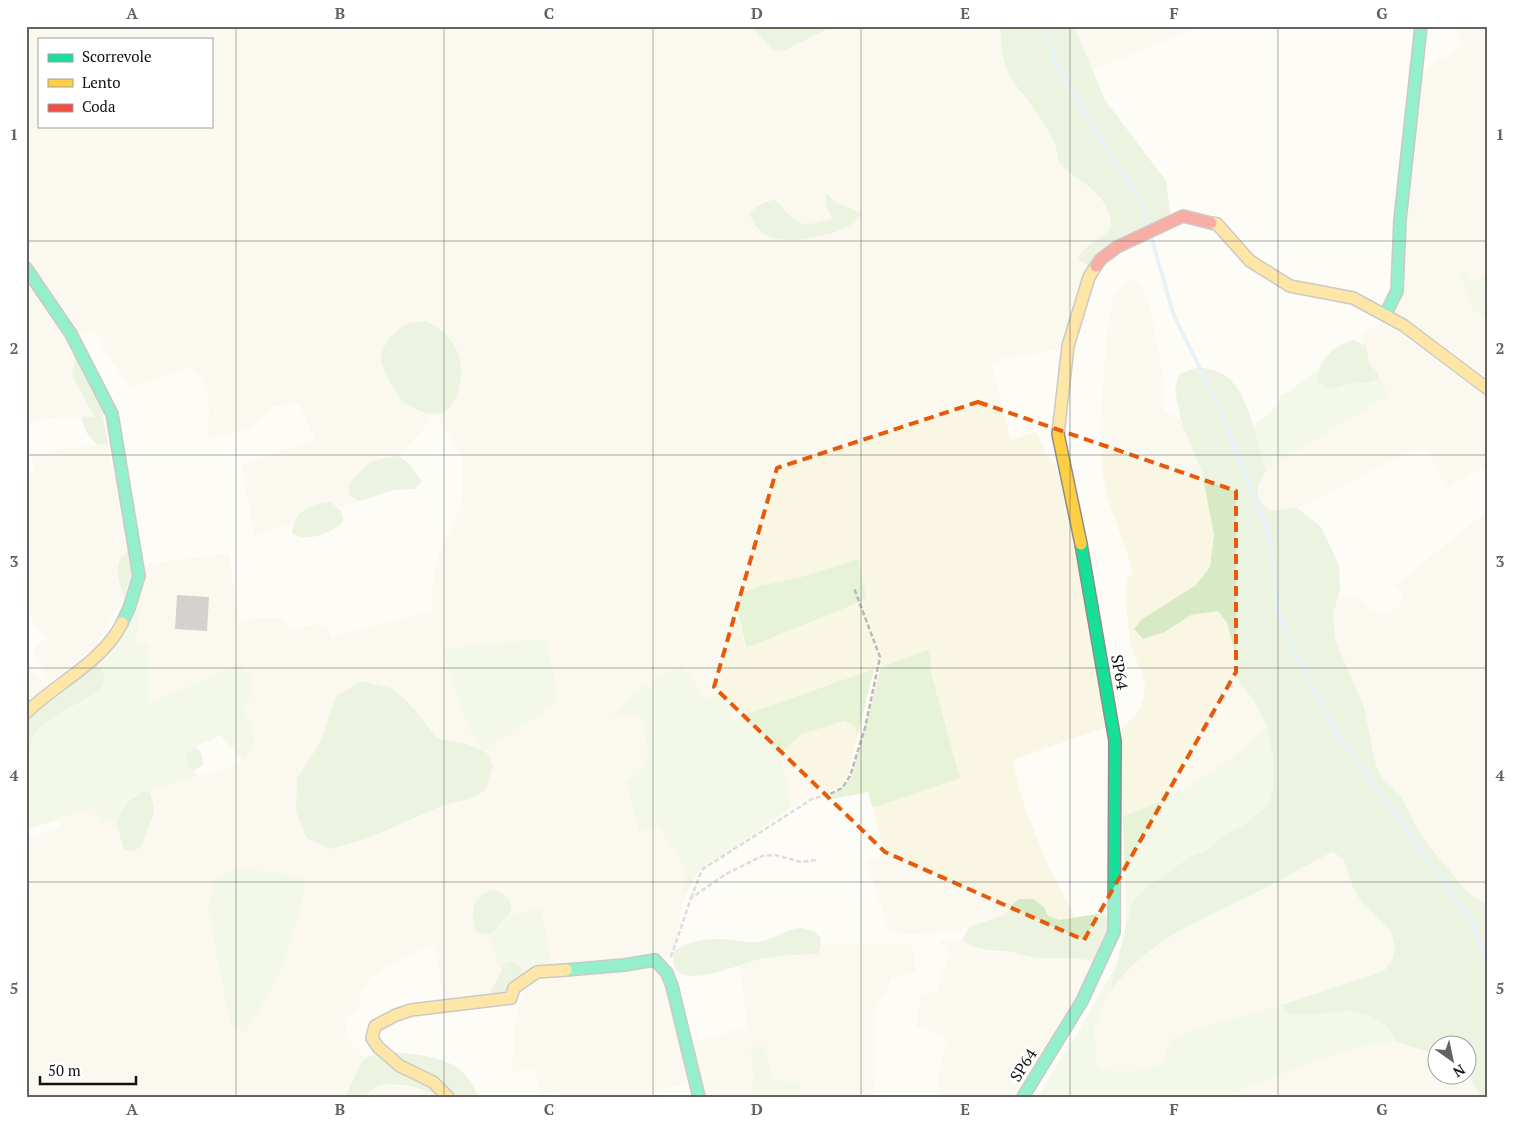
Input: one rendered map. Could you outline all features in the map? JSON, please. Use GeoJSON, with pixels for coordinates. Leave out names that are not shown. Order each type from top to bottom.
{"type":"FeatureCollection","features":[{"type":"Feature","properties":{"kind":"street"},"geometry":{"type":"LineString","coordinates":[[1385,315],[1398,291],[1400,220],[1421,26]]}},
{"type":"Feature","properties":{"kind":"street","name":"SP64"},"geometry":{"type":"LineString","coordinates":[[1023,1097],[1082,1001],[1114,932],[1115,741],[1077,519],[1058,434],[1068,346],[1089,277],[1101,259],[1117,246],[1183,216],[1217,224],[1250,261],[1290,286],[1353,298],[1403,325],[1488,389]]}},
{"type":"Feature","properties":{"kind":"street"},"geometry":{"type":"LineString","coordinates":[[26,268],[71,334],[112,414],[140,576],[129,608],[117,633],[98,653],[26,713]]}},
{"type":"Feature","properties":{"kind":"street"},"geometry":{"type":"LineString","coordinates":[[448,1097],[433,1082],[400,1066],[378,1047],[372,1038],[375,1026],[396,1015],[411,1010],[460,1006],[511,998],[514,988],[537,972],[624,965],[655,960],[666,973],[672,986],[699,1097]]}},
{"type":"Feature","properties":{"kind":"path"},"geometry":{"type":"LineString","coordinates":[[662,967],[673,954],[691,898],[704,869],[812,799],[830,794],[842,788],[850,776],[865,728],[880,657],[854,588]]}},
{"type":"Feature","properties":{"kind":"path"},"geometry":{"type":"LineString","coordinates":[[691,898],[726,874],[762,856],[775,854],[801,862],[817,860]]}},
{"type":"Feature","properties":{"kind":"highlighted area"},"geometry":{"type":"Polygon","coordinates":[[[978,402],[1236,491],[1236,672],[1084,940],[885,852],[714,687],[777,468],[978,402]]]}},
{"type":"Feature","properties":{"kind":"shaded area"},"geometry":{"type":"Polygon","coordinates":[[[26,26],[750,26],[774,51],[786,50],[833,26],[1000,26],[1006,66],[1023,97],[1039,116],[1054,142],[1060,164],[1097,193],[1111,219],[1110,229],[1101,237],[1089,265],[1066,348],[1003,359],[991,364],[1011,440],[1035,432],[1045,452],[1056,466],[1071,521],[1107,727],[1012,760],[1023,802],[1046,861],[1076,918],[1059,920],[1048,916],[1044,907],[1034,899],[1019,899],[1004,915],[969,927],[931,935],[890,933],[866,862],[885,854],[873,808],[959,778],[931,673],[930,650],[732,719],[722,691],[707,700],[612,716],[640,714],[649,752],[642,769],[626,782],[639,832],[659,827],[685,866],[683,900],[677,940],[669,958],[640,962],[552,968],[541,907],[508,916],[512,906],[473,915],[476,931],[481,934],[488,934],[501,970],[491,989],[492,994],[446,1006],[434,947],[423,949],[373,975],[361,990],[360,1003],[354,1014],[344,1019],[351,1043],[366,1058],[361,1063],[345,1097],[26,1097],[26,838],[61,828],[58,821],[95,808],[108,821],[116,823],[123,850],[142,846],[145,833],[152,823],[154,801],[149,790],[239,765],[249,756],[248,718],[243,712],[246,706],[148,705],[149,644],[136,642],[142,565],[229,553],[239,621],[256,618],[281,618],[292,629],[319,624],[329,629],[331,637],[432,611],[431,600],[434,573],[441,547],[451,529],[462,501],[463,487],[463,460],[437,414],[399,456],[383,457],[368,463],[358,473],[348,486],[349,496],[360,501],[339,508],[330,502],[320,503],[308,507],[300,513],[293,524],[254,535],[241,465],[315,439],[299,404],[273,406],[258,422],[246,430],[207,440],[209,411],[207,392],[201,379],[190,368],[131,388],[106,354],[95,331],[77,336],[26,261],[26,26]],[[826,193],[826,206],[833,218],[817,224],[798,223],[787,214],[776,200],[767,200],[750,212],[773,238],[794,241],[833,233],[848,227],[862,213],[839,204],[826,193]],[[455,344],[386,375],[403,401],[452,404],[457,393],[461,366],[455,344]],[[858,560],[798,578],[758,586],[735,598],[745,648],[867,598],[858,560]],[[442,650],[468,727],[483,751],[442,650]],[[362,681],[338,696],[331,710],[320,743],[297,778],[366,839],[444,805],[470,799],[485,791],[467,744],[437,738],[428,725],[362,681]]]}},
{"type":"Feature","properties":{"kind":"shaded area"},"geometry":{"type":"Polygon","coordinates":[[[1074,26],[1201,26],[1092,71],[1074,26]]]}},
{"type":"Feature","properties":{"kind":"shaded area"},"geometry":{"type":"Polygon","coordinates":[[[1453,26],[1488,26],[1488,273],[1471,283],[1471,307],[1488,321],[1488,378],[1394,310],[1407,218],[1421,72],[1462,45],[1453,26]]]}},
{"type":"Feature","properties":{"kind":"shaded area"},"geometry":{"type":"Polygon","coordinates":[[[1133,278],[1143,288],[1149,303],[1164,381],[1163,409],[1181,421],[1202,473],[1214,535],[1210,567],[1196,585],[1142,619],[1165,632],[1191,615],[1218,611],[1227,623],[1234,649],[1239,683],[1252,698],[1267,725],[1240,751],[1206,778],[1144,809],[1123,816],[1121,730],[1138,712],[1144,698],[1145,685],[1130,641],[1125,598],[1127,581],[1133,571],[1106,493],[1102,467],[1100,430],[1107,331],[1114,292],[1133,278]]]}},
{"type":"Feature","properties":{"kind":"shaded area"},"geometry":{"type":"Polygon","coordinates":[[[26,279],[76,352],[72,375],[94,417],[46,418],[26,426],[26,279]]]}},
{"type":"Feature","properties":{"kind":"shaded area"},"geometry":{"type":"Polygon","coordinates":[[[1384,323],[1488,397],[1488,470],[1478,470],[1446,489],[1425,447],[1395,459],[1312,502],[1299,507],[1271,511],[1262,504],[1257,491],[1260,479],[1266,471],[1274,464],[1389,395],[1369,363],[1361,333],[1384,323]]]}},
{"type":"Feature","properties":{"kind":"shaded area"},"geometry":{"type":"Polygon","coordinates":[[[108,444],[128,550],[120,559],[119,581],[124,598],[97,644],[50,683],[32,650],[46,639],[26,611],[26,487],[29,485],[29,474],[34,470],[32,453],[108,444]]]}},
{"type":"Feature","properties":{"kind":"shaded area"},"geometry":{"type":"Polygon","coordinates":[[[1488,511],[1488,906],[1468,892],[1438,857],[1418,830],[1401,796],[1382,779],[1376,765],[1364,707],[1335,639],[1333,615],[1338,597],[1355,596],[1379,613],[1387,613],[1395,609],[1401,604],[1403,596],[1395,585],[1488,511]]]}},
{"type":"Feature","properties":{"kind":"shaded area"},"geometry":{"type":"Polygon","coordinates":[[[26,659],[45,687],[26,704],[26,659]]]}},
{"type":"Feature","properties":{"kind":"shaded area"},"geometry":{"type":"Polygon","coordinates":[[[844,721],[856,726],[857,737],[849,771],[841,786],[810,797],[791,808],[780,753],[795,741],[799,735],[844,721]]]}},
{"type":"Feature","properties":{"kind":"shaded area"},"geometry":{"type":"Polygon","coordinates":[[[1332,852],[1344,860],[1363,904],[1391,931],[1395,947],[1393,958],[1384,971],[1281,1005],[1174,1037],[1167,1047],[1165,1061],[1151,1068],[1129,1073],[1102,1069],[1096,1061],[1094,1028],[1110,992],[1123,974],[1143,954],[1192,923],[1275,883],[1332,852]]]}},
{"type":"Feature","properties":{"kind":"shaded area"},"geometry":{"type":"Polygon","coordinates":[[[950,938],[962,940],[977,948],[992,952],[1008,952],[1040,958],[1088,959],[1099,963],[1015,1097],[940,1097],[938,1078],[946,1038],[916,1026],[921,994],[936,992],[941,972],[948,958],[946,948],[939,942],[950,938]]]}},
{"type":"Feature","properties":{"kind":"shaded area"},"geometry":{"type":"Polygon","coordinates":[[[912,944],[916,972],[891,978],[888,990],[875,1011],[877,1064],[873,1097],[800,1097],[801,1082],[774,1082],[764,1046],[752,1063],[754,1077],[749,1097],[704,1097],[690,1043],[744,1027],[747,1032],[740,965],[775,956],[817,954],[821,945],[912,944]]]}},
{"type":"Feature","properties":{"kind":"shaded area"},"geometry":{"type":"Polygon","coordinates":[[[654,966],[661,972],[691,1083],[650,1091],[651,1097],[561,1097],[558,1091],[541,1094],[533,1068],[512,1074],[514,1028],[521,999],[527,986],[544,977],[654,966]]]}},
{"type":"Feature","properties":{"kind":"shaded area"},"geometry":{"type":"Polygon","coordinates":[[[1397,1042],[1426,1051],[1426,1086],[1474,1086],[1481,1097],[1222,1097],[1334,1054],[1366,1046],[1397,1042]]]}},
{"type":"Feature","properties":{"kind":"shaded area"},"geometry":{"type":"Polygon","coordinates":[[[380,1085],[416,1088],[432,1092],[437,1097],[365,1097],[366,1094],[380,1085]]]}},
{"type":"Feature","properties":{"kind":"green space"},"geometry":{"type":"Polygon","coordinates":[[[750,26],[833,26],[786,50],[774,51],[750,26]]]}},
{"type":"Feature","properties":{"kind":"green space"},"geometry":{"type":"Polygon","coordinates":[[[1000,26],[1074,26],[1105,100],[1166,181],[1171,218],[1089,265],[1081,262],[1079,257],[1081,252],[1110,229],[1109,214],[1098,195],[1060,163],[1051,136],[1040,117],[1014,83],[1006,67],[1002,52],[1000,26]]]}},
{"type":"Feature","properties":{"kind":"green space"},"geometry":{"type":"Polygon","coordinates":[[[826,193],[839,204],[863,213],[848,227],[833,233],[794,241],[773,238],[764,234],[756,227],[751,218],[750,212],[756,207],[765,202],[776,200],[794,220],[805,224],[832,218],[826,206],[826,193]]]}},
{"type":"Feature","properties":{"kind":"green space"},"geometry":{"type":"Polygon","coordinates":[[[1467,273],[1471,283],[1488,273],[1488,321],[1471,307],[1461,276],[1467,273]]]}},
{"type":"Feature","properties":{"kind":"green space"},"geometry":{"type":"Polygon","coordinates":[[[425,321],[446,334],[458,353],[461,364],[459,387],[451,407],[445,411],[431,414],[409,406],[403,401],[390,382],[381,360],[386,344],[398,329],[408,323],[425,321]]]}},
{"type":"Feature","properties":{"kind":"green space"},"geometry":{"type":"Polygon","coordinates":[[[1353,340],[1366,345],[1369,363],[1378,373],[1379,378],[1367,383],[1352,383],[1333,389],[1325,388],[1316,380],[1324,360],[1328,354],[1339,346],[1353,340]]]}},
{"type":"Feature","properties":{"kind":"green space"},"geometry":{"type":"Polygon","coordinates":[[[76,352],[101,405],[108,444],[98,445],[89,436],[84,426],[82,417],[94,417],[72,375],[76,352]]]}},
{"type":"Feature","properties":{"kind":"green space"},"geometry":{"type":"Polygon","coordinates":[[[1199,367],[1219,372],[1230,379],[1245,402],[1266,471],[1258,488],[1259,497],[1262,502],[1271,511],[1296,507],[1321,527],[1339,565],[1340,591],[1333,614],[1335,639],[1364,707],[1376,765],[1382,779],[1401,796],[1418,830],[1438,857],[1468,892],[1488,906],[1488,1097],[1481,1097],[1475,1086],[1476,1036],[1426,1036],[1426,1051],[1397,1042],[1386,1025],[1367,1015],[1350,1011],[1290,1015],[1281,1005],[1384,971],[1393,958],[1395,947],[1391,931],[1363,904],[1354,890],[1344,860],[1333,852],[1164,940],[1126,972],[1110,992],[1133,901],[1148,886],[1190,857],[1207,850],[1217,840],[1246,823],[1268,806],[1273,789],[1273,759],[1267,725],[1252,698],[1239,683],[1234,649],[1227,623],[1218,611],[1191,615],[1165,632],[1143,639],[1134,629],[1142,619],[1196,585],[1210,567],[1214,535],[1202,473],[1181,421],[1175,390],[1179,374],[1199,367]]]}},
{"type":"Feature","properties":{"kind":"green space"},"geometry":{"type":"Polygon","coordinates":[[[1318,369],[1316,380],[1325,388],[1333,389],[1352,383],[1367,383],[1379,378],[1389,395],[1274,464],[1266,471],[1253,427],[1278,405],[1280,396],[1290,391],[1318,369]]]}},
{"type":"Feature","properties":{"kind":"green space"},"geometry":{"type":"Polygon","coordinates":[[[399,456],[411,466],[422,482],[414,489],[393,490],[360,501],[349,496],[348,486],[369,463],[381,458],[399,456]]]}},
{"type":"Feature","properties":{"kind":"green space"},"geometry":{"type":"Polygon","coordinates":[[[330,502],[340,510],[343,522],[319,536],[306,537],[292,534],[293,526],[299,514],[309,507],[330,502]]]}},
{"type":"Feature","properties":{"kind":"green space"},"geometry":{"type":"Polygon","coordinates":[[[128,550],[132,574],[124,598],[119,579],[118,564],[128,550]]]}},
{"type":"Feature","properties":{"kind":"green space"},"geometry":{"type":"Polygon","coordinates":[[[858,559],[867,599],[746,648],[735,598],[758,586],[798,578],[858,559]]]}},
{"type":"Feature","properties":{"kind":"green space"},"geometry":{"type":"Polygon","coordinates":[[[142,593],[136,642],[149,644],[149,704],[243,662],[252,687],[250,698],[243,712],[253,730],[252,749],[243,761],[220,735],[194,748],[188,766],[198,776],[135,795],[123,806],[116,823],[108,821],[101,823],[95,808],[26,830],[26,756],[35,733],[94,662],[142,593]]]}},
{"type":"Feature","properties":{"kind":"green space"},"geometry":{"type":"Polygon","coordinates":[[[547,639],[558,702],[483,751],[468,727],[442,650],[493,643],[547,639]]]}},
{"type":"Feature","properties":{"kind":"green space"},"geometry":{"type":"Polygon","coordinates":[[[930,649],[931,673],[960,778],[873,808],[868,792],[827,800],[851,778],[881,667],[930,649]]]}},
{"type":"Feature","properties":{"kind":"green space"},"geometry":{"type":"Polygon","coordinates":[[[94,662],[103,673],[105,680],[101,689],[43,724],[35,733],[26,756],[26,717],[94,662]]]}},
{"type":"Feature","properties":{"kind":"green space"},"geometry":{"type":"Polygon","coordinates":[[[682,664],[706,699],[722,691],[732,719],[874,669],[857,737],[855,726],[844,721],[799,735],[795,741],[780,753],[791,808],[698,872],[683,900],[685,866],[659,827],[639,832],[626,782],[636,775],[646,760],[647,744],[640,714],[611,717],[634,692],[682,664]]]}},
{"type":"Feature","properties":{"kind":"green space"},"geometry":{"type":"Polygon","coordinates":[[[362,681],[391,688],[409,703],[437,738],[467,744],[487,753],[493,766],[485,791],[469,799],[444,805],[366,839],[330,849],[307,838],[296,812],[297,778],[320,743],[338,695],[362,681]]]}},
{"type":"Feature","properties":{"kind":"green space"},"geometry":{"type":"Polygon","coordinates":[[[1267,725],[1273,759],[1273,789],[1268,806],[1246,823],[1217,840],[1207,850],[1190,857],[1133,901],[1126,925],[1123,816],[1163,800],[1201,780],[1235,755],[1267,725]]]}},
{"type":"Feature","properties":{"kind":"green space"},"geometry":{"type":"Polygon","coordinates":[[[194,748],[200,752],[203,765],[192,771],[188,766],[186,755],[194,748]]]}},
{"type":"Feature","properties":{"kind":"green space"},"geometry":{"type":"Polygon","coordinates":[[[149,790],[154,814],[142,846],[133,852],[124,850],[116,823],[128,802],[137,795],[149,790]]]}},
{"type":"Feature","properties":{"kind":"green space"},"geometry":{"type":"Polygon","coordinates":[[[242,868],[303,877],[303,895],[284,966],[246,1032],[231,1028],[208,910],[215,876],[242,868]]]}},
{"type":"Feature","properties":{"kind":"green space"},"geometry":{"type":"Polygon","coordinates":[[[491,890],[501,893],[508,898],[511,911],[492,932],[482,934],[476,931],[473,918],[474,906],[480,897],[491,890]]]}},
{"type":"Feature","properties":{"kind":"green space"},"geometry":{"type":"Polygon","coordinates":[[[1019,899],[1034,899],[1044,907],[1048,916],[1059,920],[1104,913],[1110,922],[1099,963],[1078,959],[1037,958],[1010,952],[986,950],[962,940],[969,927],[1004,915],[1019,899]]]}},
{"type":"Feature","properties":{"kind":"green space"},"geometry":{"type":"Polygon","coordinates":[[[541,907],[552,968],[520,982],[503,965],[501,970],[488,934],[493,932],[508,916],[541,907]]]}},
{"type":"Feature","properties":{"kind":"green space"},"geometry":{"type":"Polygon","coordinates":[[[802,928],[813,931],[820,937],[821,945],[818,954],[760,959],[706,975],[691,976],[680,973],[674,965],[675,950],[695,942],[724,939],[758,942],[802,928]]]}},
{"type":"Feature","properties":{"kind":"green space"},"geometry":{"type":"Polygon","coordinates":[[[511,961],[520,966],[525,975],[510,991],[492,994],[491,989],[503,965],[511,961]]]}},
{"type":"Feature","properties":{"kind":"green space"},"geometry":{"type":"Polygon","coordinates":[[[1117,963],[1110,992],[1094,1028],[1096,1061],[1102,1069],[1134,1071],[1149,1068],[1165,1061],[1167,1047],[1174,1037],[1281,1005],[1290,1015],[1350,1011],[1367,1015],[1386,1025],[1397,1042],[1366,1046],[1334,1054],[1222,1097],[1037,1097],[1081,1028],[1117,963]]]}},
{"type":"Feature","properties":{"kind":"green space"},"geometry":{"type":"Polygon","coordinates":[[[764,1046],[774,1081],[801,1082],[800,1097],[749,1097],[754,1077],[750,1047],[764,1046]]]}},
{"type":"Feature","properties":{"kind":"green space"},"geometry":{"type":"Polygon","coordinates":[[[380,1052],[420,1055],[450,1064],[464,1074],[473,1085],[479,1097],[437,1097],[419,1088],[387,1084],[375,1088],[365,1097],[345,1097],[361,1063],[366,1058],[380,1052]]]}},
{"type":"Feature","properties":{"kind":"building"},"geometry":{"type":"Polygon","coordinates":[[[177,595],[209,597],[207,631],[175,629],[177,595]]]}},
{"type":"Feature","properties":{"kind":"waterway"},"geometry":{"type":"LineString","coordinates":[[1044,26],[1056,65],[1110,155],[1141,201],[1149,227]]}},
{"type":"Feature","properties":{"kind":"waterway"},"geometry":{"type":"LineString","coordinates":[[1151,236],[1173,313],[1220,410],[1269,535],[1278,613],[1304,672],[1336,732],[1472,922],[1488,963]]}},
{"type":"Feature","properties":{"kind":"traffic: fast"},"geometry":{"type":"LineString","coordinates":[[1385,315],[1397,291],[1400,220],[1421,26]]}},
{"type":"Feature","properties":{"kind":"traffic: fast"},"geometry":{"type":"LineString","coordinates":[[26,268],[71,334],[112,414],[139,576],[122,623]]}},
{"type":"Feature","properties":{"kind":"traffic: fast"},"geometry":{"type":"LineString","coordinates":[[1023,1097],[1082,1001],[1114,932],[1115,741],[1081,544]]}},
{"type":"Feature","properties":{"kind":"traffic: fast"},"geometry":{"type":"LineString","coordinates":[[566,970],[624,965],[655,960],[667,973],[672,986],[699,1097]]}},
{"type":"Feature","properties":{"kind":"traffic: slow"},"geometry":{"type":"LineString","coordinates":[[1211,223],[1217,224],[1250,261],[1290,286],[1353,298],[1403,325],[1488,389]]}},
{"type":"Feature","properties":{"kind":"traffic: slow"},"geometry":{"type":"LineString","coordinates":[[1081,544],[1058,434],[1068,346],[1089,277],[1096,266]]}},
{"type":"Feature","properties":{"kind":"traffic: slow"},"geometry":{"type":"LineString","coordinates":[[26,713],[91,661],[114,637],[122,623]]}},
{"type":"Feature","properties":{"kind":"traffic: slow"},"geometry":{"type":"LineString","coordinates":[[448,1097],[433,1082],[400,1066],[378,1047],[372,1038],[375,1026],[396,1015],[411,1010],[511,998],[514,988],[537,972],[566,970]]}},
{"type":"Feature","properties":{"kind":"traffic: jam"},"geometry":{"type":"LineString","coordinates":[[1096,266],[1101,259],[1117,247],[1183,216],[1211,223]]}}]}
